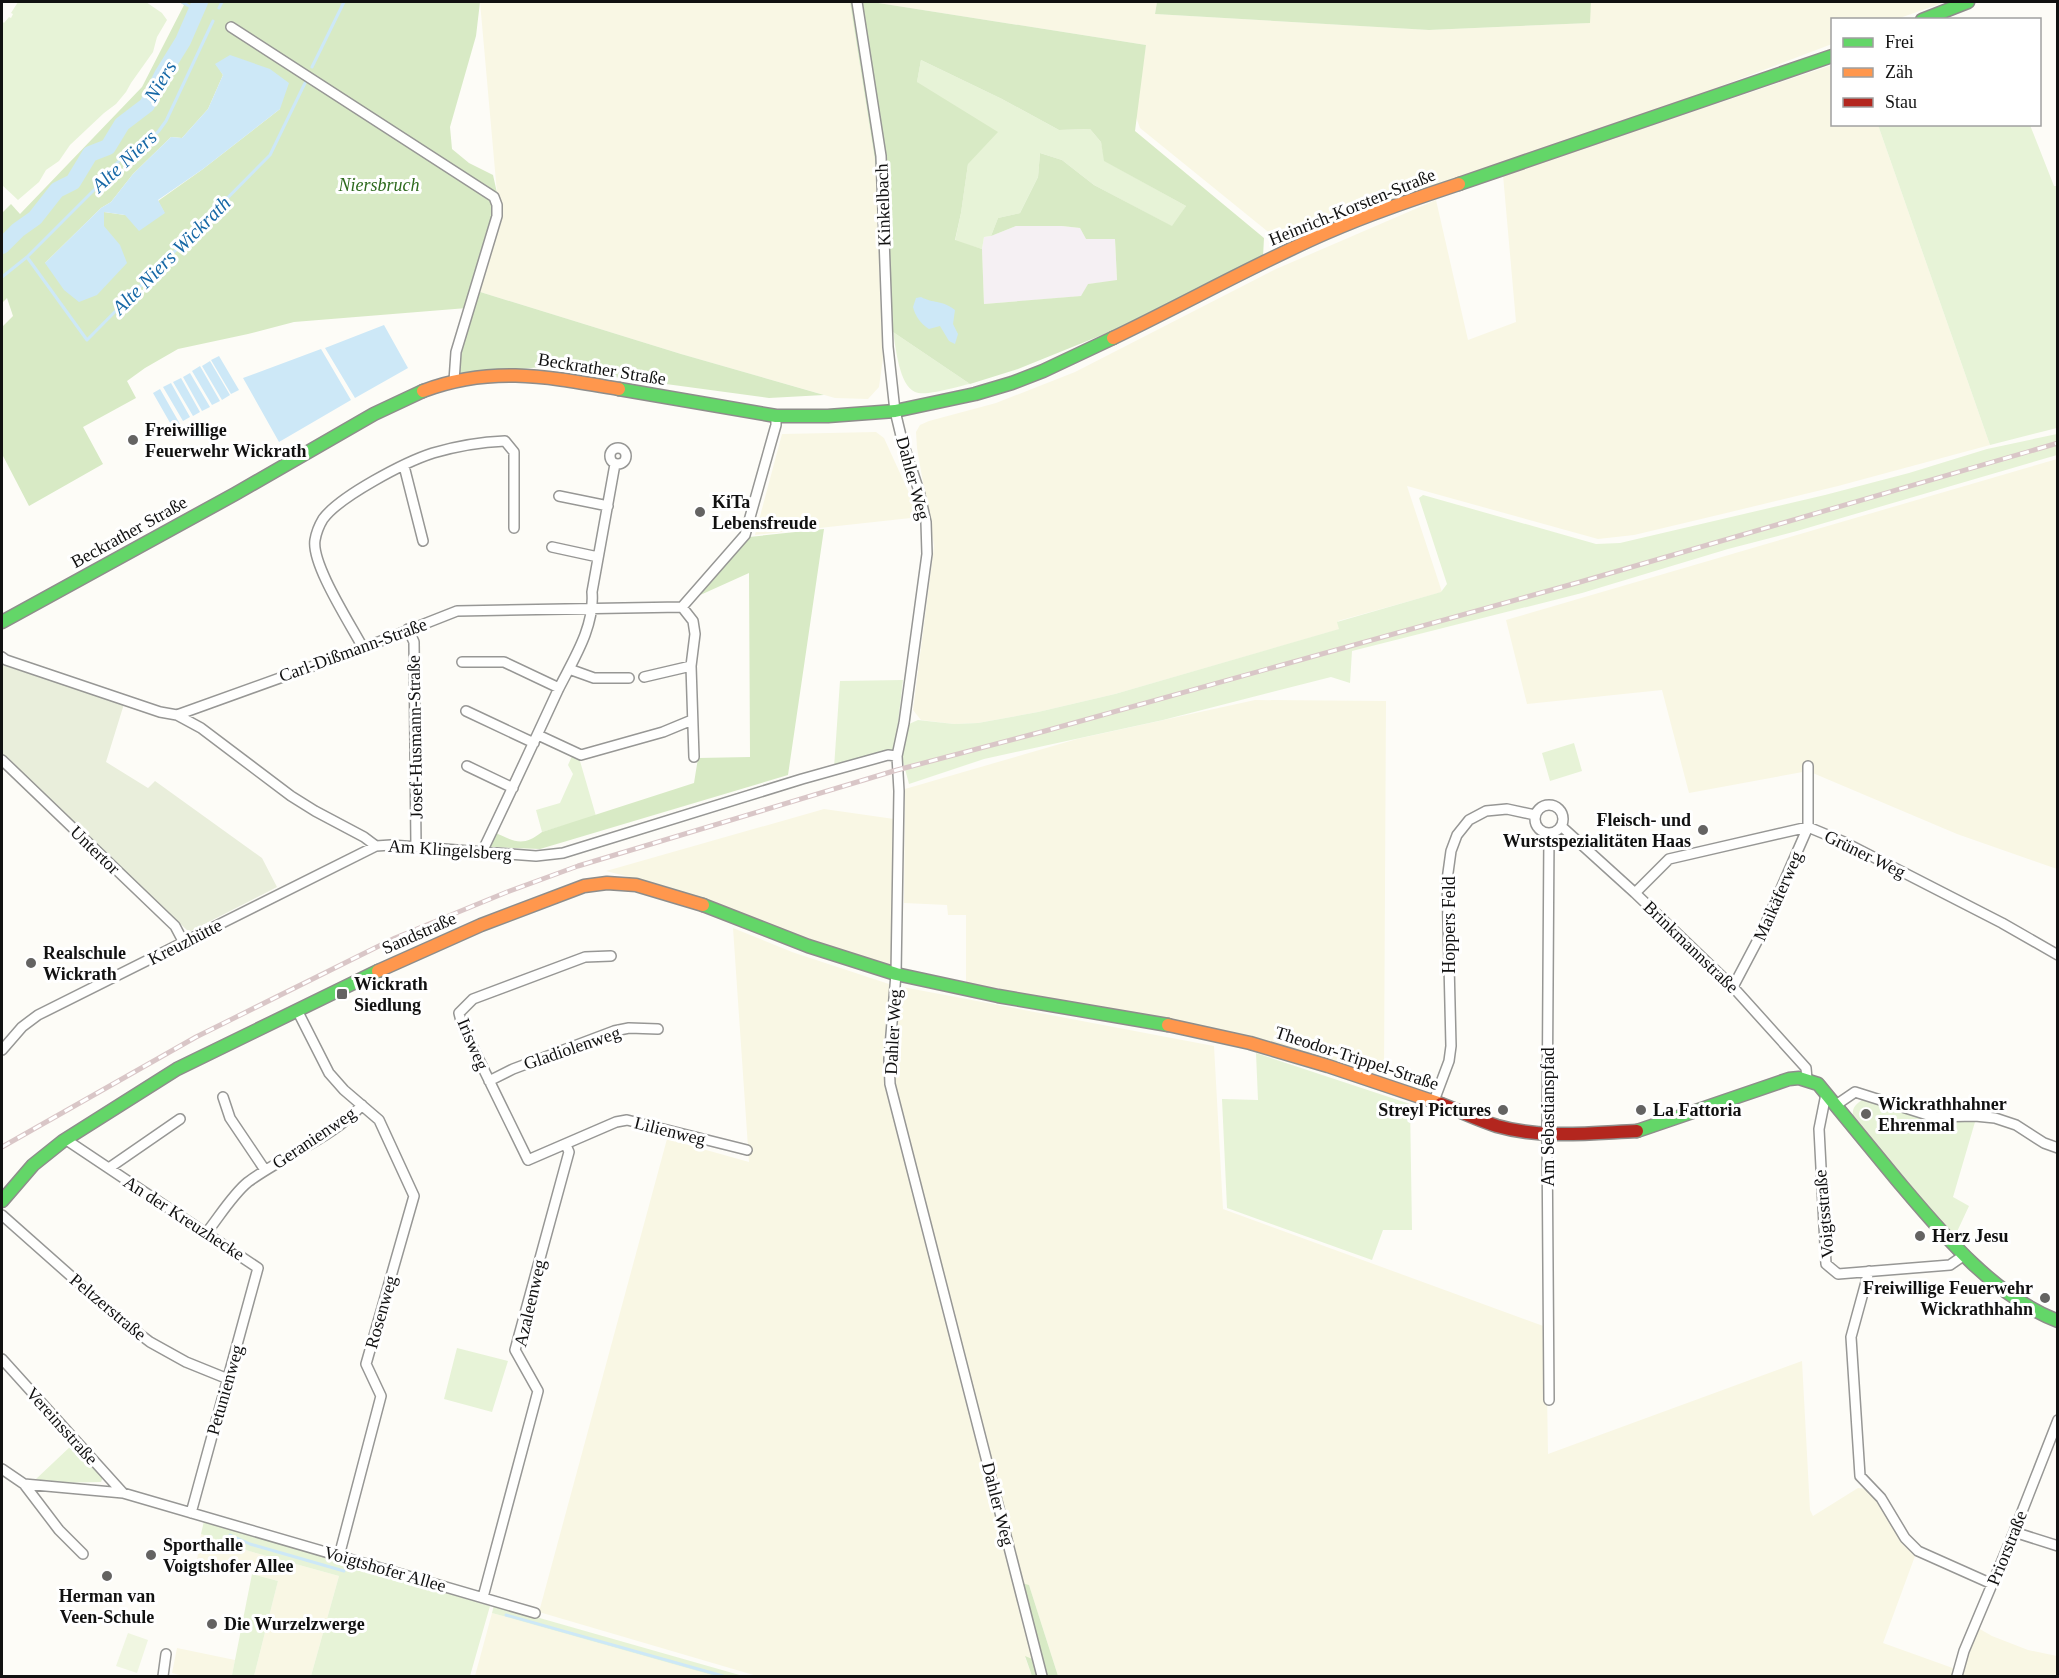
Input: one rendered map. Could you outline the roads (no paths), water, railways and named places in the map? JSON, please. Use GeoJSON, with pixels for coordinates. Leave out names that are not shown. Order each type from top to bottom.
{"type":"FeatureCollection","features":[{"type":"Feature","properties":{"kind":"main road"},"geometry":{"type":"LineString","coordinates":[[1927,18],[1968,2]]}},
{"type":"Feature","properties":{"kind":"main road","name":"Heinrich-Korsten-Straße"},"geometry":{"type":"LineString","coordinates":[[895,411],[975,394],[1022,379],[1136,327],[1216,285],[1336,229],[1406,202],[1831,57]]}},
{"type":"Feature","properties":{"kind":"main road","name":"Beckrather Straße"},"geometry":{"type":"LineString","coordinates":[[2,622],[375,413],[414,395],[454,381],[485,377],[545,375],[776,416],[828,416],[895,411]]}},
{"type":"Feature","properties":{"kind":"main road","name":"Sandstraße"},"geometry":{"type":"LineString","coordinates":[[2,1201],[33,1165],[65,1139],[177,1069],[344,986],[481,925],[584,886],[607,883],[636,885],[671,894],[808,946],[896,974]]}},
{"type":"Feature","properties":{"kind":"main road","name":"Theodor-Trippel-Straße"},"geometry":{"type":"LineString","coordinates":[[896,974],[998,996],[1105,1013],[1250,1043],[1434,1101],[1497,1126],[1520,1131],[1547,1134],[1638,1131],[1789,1079],[1803,1078]]}},
{"type":"Feature","properties":{"kind":"main road"},"geometry":{"type":"LineString","coordinates":[[1803,1078],[1818,1084],[1963,1256],[2022,1303],[2058,1321]]}},
{"type":"Feature","properties":{"kind":"street","name":"Kinkelbach"},"geometry":{"type":"LineString","coordinates":[[857,2],[881,156],[888,348],[895,411]]}},
{"type":"Feature","properties":{"kind":"street"},"geometry":{"type":"LineString","coordinates":[[231,27],[494,196],[498,216],[456,352],[454,381]]}},
{"type":"Feature","properties":{"kind":"street","name":"Dahler Weg"},"geometry":{"type":"LineString","coordinates":[[895,411],[926,522],[927,554],[904,723],[897,756],[899,791],[896,974],[889,1059],[890,1084],[1042,1677]]}},
{"type":"Feature","properties":{"kind":"street"},"geometry":{"type":"LineString","coordinates":[[694,757],[691,666],[695,634],[693,621],[682,607],[745,535],[776,425],[776,416]]}},
{"type":"Feature","properties":{"kind":"street"},"geometry":{"type":"LineString","coordinates":[[363,648],[317,562],[314,541],[323,519],[340,504],[370,484],[431,453],[474,443],[505,441],[514,452],[514,528]]}},
{"type":"Feature","properties":{"kind":"street"},"geometry":{"type":"LineString","coordinates":[[482,852],[590,622],[593,608],[592,592],[615,464]]}},
{"type":"Feature","properties":{"kind":"street"},"geometry":{"type":"LineString","coordinates":[[404,466],[423,541]]}},
{"type":"Feature","properties":{"kind":"street"},"geometry":{"type":"LineString","coordinates":[[558,496],[608,506]]}},
{"type":"Feature","properties":{"kind":"street"},"geometry":{"type":"LineString","coordinates":[[552,547],[598,557]]}},
{"type":"Feature","properties":{"kind":"street","name":"Carl-Dißmann-Straße"},"geometry":{"type":"LineString","coordinates":[[177,715],[363,648],[457,611],[682,607]]}},
{"type":"Feature","properties":{"kind":"street","name":"Josef-Husmann-Straße"},"geometry":{"type":"LineString","coordinates":[[408,630],[414,642],[416,847]]}},
{"type":"Feature","properties":{"kind":"street","name":"Am Klingelsberg"},"geometry":{"type":"LineString","coordinates":[[2,657],[160,712],[177,715],[201,728],[307,806],[376,846],[536,856],[562,853],[802,779],[888,755],[897,756]]}},
{"type":"Feature","properties":{"kind":"street"},"geometry":{"type":"LineString","coordinates":[[462,662],[504,662],[559,688]]}},
{"type":"Feature","properties":{"kind":"street"},"geometry":{"type":"LineString","coordinates":[[644,677],[691,666]]}},
{"type":"Feature","properties":{"kind":"street"},"geometry":{"type":"LineString","coordinates":[[569,669],[594,678],[629,678]]}},
{"type":"Feature","properties":{"kind":"street"},"geometry":{"type":"LineString","coordinates":[[466,711],[581,754],[663,732],[692,720]]}},
{"type":"Feature","properties":{"kind":"street","name":"Untertor"},"geometry":{"type":"LineString","coordinates":[[2,760],[175,926],[184,943]]}},
{"type":"Feature","properties":{"kind":"street"},"geometry":{"type":"LineString","coordinates":[[468,766],[513,788]]}},
{"type":"Feature","properties":{"kind":"street","name":"Maikäferweg"},"geometry":{"type":"LineString","coordinates":[[1733,987],[1762,932],[1808,827],[1808,766]]}},
{"type":"Feature","properties":{"kind":"street"},"geometry":{"type":"LineString","coordinates":[[2,774],[12,771]]}},
{"type":"Feature","properties":{"kind":"street"},"geometry":{"type":"LineString","coordinates":[[1543,806],[1554,806],[1563,816],[1561,826],[1550,833],[1541,831],[1535,824],[1535,815],[1543,806]]}},
{"type":"Feature","properties":{"kind":"street","name":"Hoppers Feld"},"geometry":{"type":"LineString","coordinates":[[1434,1101],[1449,1061],[1451,1046],[1447,880],[1454,843],[1457,835],[1469,820],[1486,811],[1507,809],[1535,815]]}},
{"type":"Feature","properties":{"kind":"street","name":"Brinkmannstraße"},"geometry":{"type":"LineString","coordinates":[[1561,826],[1733,987],[1806,1068],[1803,1078]]}},
{"type":"Feature","properties":{"kind":"street","name":"Grüner Weg"},"geometry":{"type":"LineString","coordinates":[[1635,893],[1669,859],[1808,827],[2002,923],[2058,955]]}},
{"type":"Feature","properties":{"kind":"street","name":"Am Sebastianspfad"},"geometry":{"type":"LineString","coordinates":[[1549,1400],[1547,1134],[1550,833]]}},
{"type":"Feature","properties":{"kind":"street","name":"Kreuzhütte"},"geometry":{"type":"LineString","coordinates":[[2,1050],[22,1027],[38,1015],[376,846]]}},
{"type":"Feature","properties":{"kind":"street","name":"Irisweg"},"geometry":{"type":"LineString","coordinates":[[528,1160],[462,1025],[459,1013],[473,999],[585,957],[611,956]]}},
{"type":"Feature","properties":{"kind":"street"},"geometry":{"type":"LineString","coordinates":[[297,1010],[329,1073],[362,1105]]}},
{"type":"Feature","properties":{"kind":"street","name":"Gladiolenweg"},"geometry":{"type":"LineString","coordinates":[[489,1081],[513,1069],[614,1031],[658,1029]]}},
{"type":"Feature","properties":{"kind":"street"},"geometry":{"type":"LineString","coordinates":[[1835,1104],[1855,1092],[1934,1117],[1995,1118],[2016,1125],[2044,1143],[2058,1148]]}},
{"type":"Feature","properties":{"kind":"street","name":"Voigtsstraße"},"geometry":{"type":"LineString","coordinates":[[1826,1094],[1819,1128],[1826,1264],[1838,1274],[1950,1265],[1963,1256]]}},
{"type":"Feature","properties":{"kind":"street","name":"Geranienweg"},"geometry":{"type":"LineString","coordinates":[[223,1097],[230,1118],[265,1170]]}},
{"type":"Feature","properties":{"kind":"street","name":"Geranienweg"},"geometry":{"type":"LineString","coordinates":[[207,1232],[245,1185],[265,1170],[303,1149],[355,1113],[362,1105]]}},
{"type":"Feature","properties":{"kind":"street","name":"Rosenweg"},"geometry":{"type":"LineString","coordinates":[[339,1556],[381,1396],[366,1364],[414,1196],[379,1120],[362,1105]]}},
{"type":"Feature","properties":{"kind":"street","name":"An der Kreuzhecke"},"geometry":{"type":"LineString","coordinates":[[109,1168],[180,1119]]}},
{"type":"Feature","properties":{"kind":"street","name":"Lilienweg"},"geometry":{"type":"LineString","coordinates":[[528,1160],[616,1122],[627,1120],[747,1150]]}},
{"type":"Feature","properties":{"kind":"street","name":"An der Kreuzhecke"},"geometry":{"type":"LineString","coordinates":[[65,1139],[258,1268]]}},
{"type":"Feature","properties":{"kind":"street","name":"Azaleenweg"},"geometry":{"type":"LineString","coordinates":[[483,1597],[538,1391],[515,1350],[570,1152],[566,1145]]}},
{"type":"Feature","properties":{"kind":"street","name":"Peltzerstraße"},"geometry":{"type":"LineString","coordinates":[[2,1215],[117,1317],[150,1342],[186,1362],[228,1379]]}},
{"type":"Feature","properties":{"kind":"street","name":"Petunienweg"},"geometry":{"type":"LineString","coordinates":[[191,1513],[258,1268]]}},
{"type":"Feature","properties":{"kind":"street"},"geometry":{"type":"LineString","coordinates":[[1869,1271],[1851,1337],[1860,1476],[1881,1498],[1905,1538],[1918,1551],[1992,1584]]}},
{"type":"Feature","properties":{"kind":"street","name":"Vereinsstraße"},"geometry":{"type":"LineString","coordinates":[[2,1359],[123,1493]]}},
{"type":"Feature","properties":{"kind":"street","name":"Priorstraße"},"geometry":{"type":"LineString","coordinates":[[1956,1677],[1964,1651],[2058,1420]]}},
{"type":"Feature","properties":{"kind":"street","name":"Voigtshofer Allee"},"geometry":{"type":"LineString","coordinates":[[2,1469],[24,1484],[59,1530],[83,1554]]}},
{"type":"Feature","properties":{"kind":"street","name":"Voigtshofer Allee"},"geometry":{"type":"LineString","coordinates":[[24,1484],[123,1493],[535,1613]]}},
{"type":"Feature","properties":{"kind":"street"},"geometry":{"type":"LineString","coordinates":[[2014,1532],[2058,1546]]}},
{"type":"Feature","properties":{"kind":"street"},"geometry":{"type":"LineString","coordinates":[[164,1677],[166,1654]]}},
{"type":"Feature","properties":{"kind":"water"},"geometry":{"type":"Polygon","coordinates":[[[230,55],[270,69],[289,83],[280,109],[203,169],[158,200],[165,213],[139,231],[125,215],[104,212],[104,226],[120,245],[127,263],[97,295],[79,302],[64,290],[45,263],[101,208],[111,202],[133,174],[171,137],[182,138],[208,109],[223,75],[215,64],[230,55]]]}},
{"type":"Feature","properties":{"kind":"water"},"geometry":{"type":"Polygon","coordinates":[[[921,297],[945,304],[955,310],[953,324],[958,334],[955,344],[949,341],[940,326],[929,329],[919,320],[913,307],[916,298],[921,297]]]}},
{"type":"Feature","properties":{"kind":"water"},"geometry":{"type":"Polygon","coordinates":[[[384,325],[408,368],[355,398],[325,348],[384,325]]]}},
{"type":"Feature","properties":{"kind":"water"},"geometry":{"type":"Polygon","coordinates":[[[321,349],[351,400],[279,442],[243,378],[321,349]]]}},
{"type":"Feature","properties":{"kind":"water"},"geometry":{"type":"Polygon","coordinates":[[[219,356],[239,390],[231,394],[211,360],[219,356]]]}},
{"type":"Feature","properties":{"kind":"water"},"geometry":{"type":"Polygon","coordinates":[[[210,361],[230,395],[222,400],[202,366],[210,361]]]}},
{"type":"Feature","properties":{"kind":"water"},"geometry":{"type":"Polygon","coordinates":[[[200,366],[220,401],[212,405],[192,371],[200,366]]]}},
{"type":"Feature","properties":{"kind":"water"},"geometry":{"type":"Polygon","coordinates":[[[190,373],[210,407],[202,411],[183,377],[190,373]]]}},
{"type":"Feature","properties":{"kind":"water"},"geometry":{"type":"Polygon","coordinates":[[[181,378],[200,412],[193,416],[173,382],[181,378]]]}},
{"type":"Feature","properties":{"kind":"water"},"geometry":{"type":"Polygon","coordinates":[[[171,383],[190,417],[183,421],[163,387],[171,383]]]}},
{"type":"Feature","properties":{"kind":"water"},"geometry":{"type":"Polygon","coordinates":[[[160,389],[180,424],[173,428],[153,393],[160,389]]]}},
{"type":"Feature","properties":{"kind":"waterway"},"geometry":{"type":"LineString","coordinates":[[182,2],[196,10]]}},
{"type":"Feature","properties":{"kind":"waterway","name":"Niers"},"geometry":{"type":"LineString","coordinates":[[2,246],[18,230],[35,218],[57,190],[73,182],[90,154],[108,147],[122,124],[147,105],[183,41],[200,2]]}},
{"type":"Feature","properties":{"kind":"waterway","name":"Alte Niers"},"geometry":{"type":"LineString","coordinates":[[219,8],[222,2]]}},
{"type":"Feature","properties":{"kind":"waterway","name":"Alte Niers"},"geometry":{"type":"LineString","coordinates":[[312,67],[344,2]]}},
{"type":"Feature","properties":{"kind":"waterway","name":"Alte Niers"},"geometry":{"type":"LineString","coordinates":[[2,277],[27,257],[103,181],[123,157],[158,132],[166,121],[213,21]]}},
{"type":"Feature","properties":{"kind":"waterway","name":"Alte Niers Wickrath"},"geometry":{"type":"LineString","coordinates":[[27,257],[87,340],[270,155],[306,81]]}},
{"type":"Feature","properties":{"kind":"waterway"},"geometry":{"type":"LineString","coordinates":[[230,1535],[250,1544],[344,1571]]}},
{"type":"Feature","properties":{"kind":"waterway"},"geometry":{"type":"LineString","coordinates":[[506,1615],[723,1676]]}},
{"type":"Feature","properties":{"kind":"railway"},"geometry":{"type":"LineString","coordinates":[[2,1147],[196,1037],[395,938],[507,892],[578,866],[897,770],[1580,582],[2058,443]]}},
{"type":"Feature","properties":{"kind":"place","name":"Freiwillige Feuerwehr Wickrath"},"geometry":{"type":"Point","coordinates":[133,440]}},
{"type":"Feature","properties":{"kind":"place","name":"KiTa Lebensfreude"},"geometry":{"type":"Point","coordinates":[700,512]}},
{"type":"Feature","properties":{"kind":"place","name":"Fleisch- und Wurstspezialitäten Haas"},"geometry":{"type":"Point","coordinates":[1703,830]}},
{"type":"Feature","properties":{"kind":"place","name":"Realschule Wickrath"},"geometry":{"type":"Point","coordinates":[31,963]}},
{"type":"Feature","properties":{"kind":"place","name":"Wickrath Siedlung"},"geometry":{"type":"Point","coordinates":[342,994]}},
{"type":"Feature","properties":{"kind":"place","name":"Streyl Pictures"},"geometry":{"type":"Point","coordinates":[1503,1110]}},
{"type":"Feature","properties":{"kind":"place","name":"La Fattoria"},"geometry":{"type":"Point","coordinates":[1641,1110]}},
{"type":"Feature","properties":{"kind":"place","name":"Wickrathhahner Ehrenmal"},"geometry":{"type":"Point","coordinates":[1866,1114]}},
{"type":"Feature","properties":{"kind":"place","name":"Herz Jesu"},"geometry":{"type":"Point","coordinates":[1920,1236]}},
{"type":"Feature","properties":{"kind":"place","name":"Freiwillige Feuerwehr Wickrathhahn"},"geometry":{"type":"Point","coordinates":[2045,1298]}},
{"type":"Feature","properties":{"kind":"place","name":"Sporthalle Voigtshofer Allee"},"geometry":{"type":"Point","coordinates":[151,1555]}},
{"type":"Feature","properties":{"kind":"place","name":"Herman van Veen-Schule"},"geometry":{"type":"Point","coordinates":[107,1576]}},
{"type":"Feature","properties":{"kind":"place","name":"Die Wurzelzwerge"},"geometry":{"type":"Point","coordinates":[212,1624]}},
{"type":"Feature","properties":{"kind":"park label","name":"Niersbruch"},"geometry":{"type":"Point","coordinates":[378,185]}}]}
